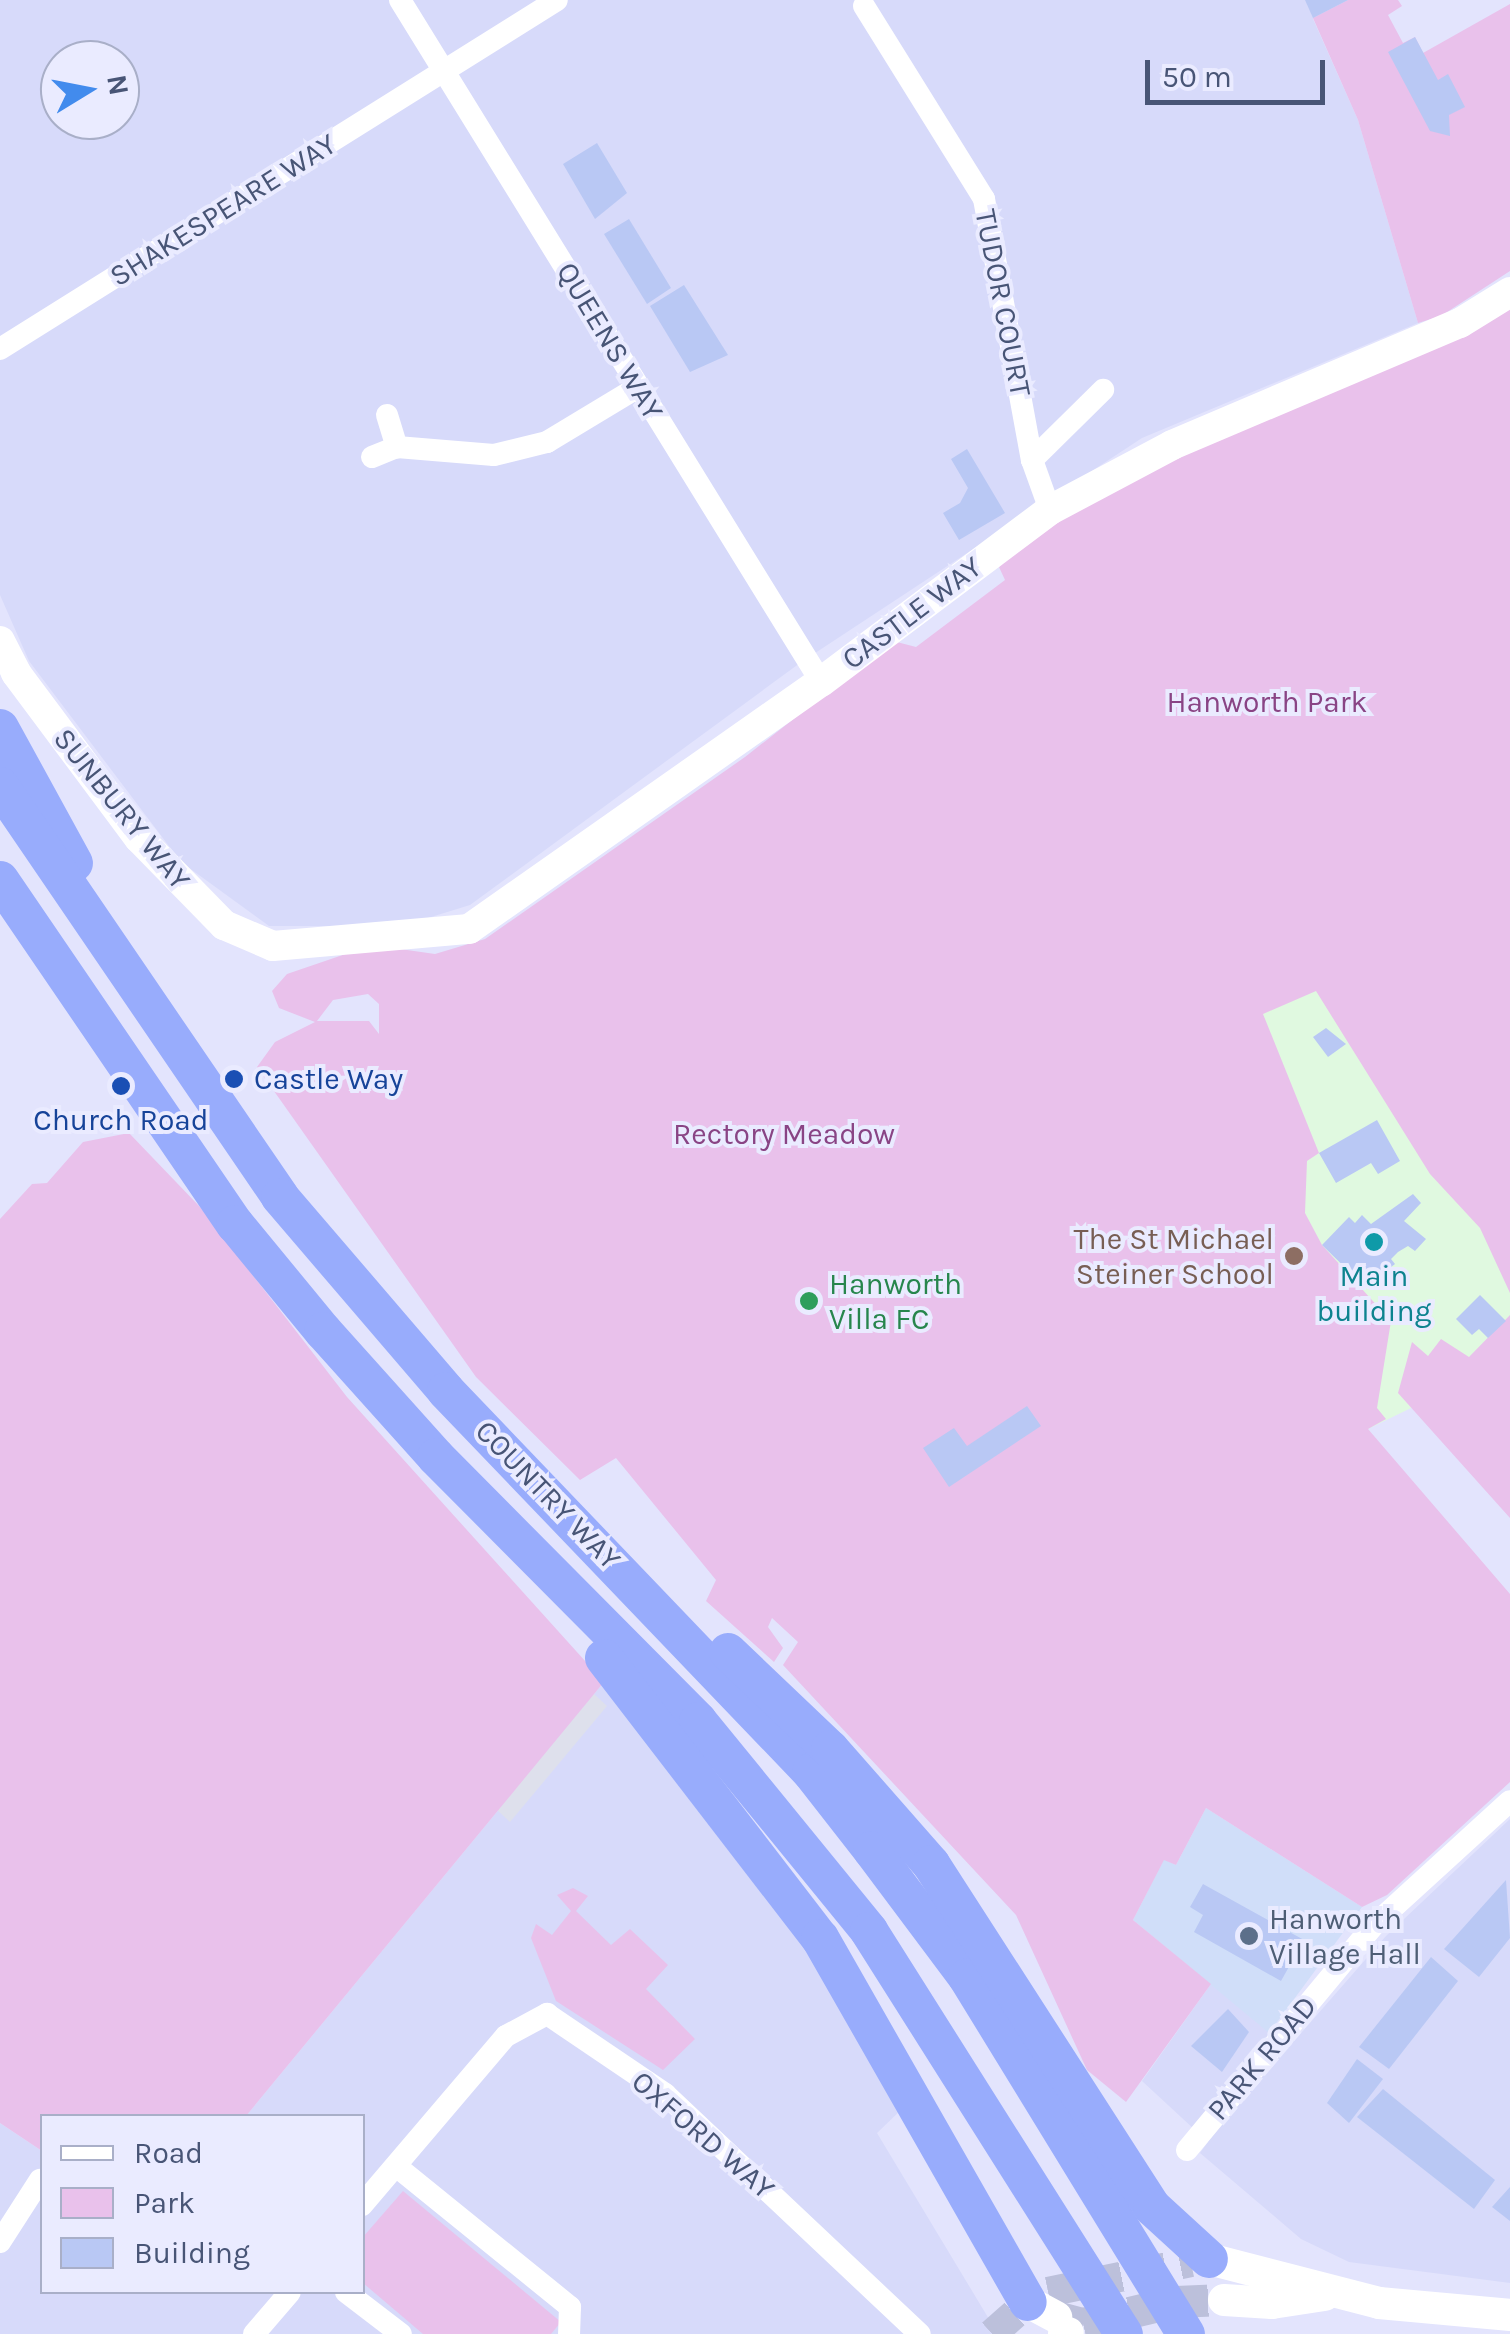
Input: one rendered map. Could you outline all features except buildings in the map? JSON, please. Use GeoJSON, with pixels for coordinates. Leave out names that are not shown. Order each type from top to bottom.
{"type":"FeatureCollection","features":[{"type":"Feature","properties":{"kind":"highway"},"geometry":{"type":"LineString","coordinates":[[0,728],[48,808],[134,986]]}},
{"type":"Feature","properties":{"kind":"highway","name":"COUNTRY WAY"},"geometry":{"type":"LineString","coordinates":[[0,786],[291,1211],[446,1391],[811,1772],[967,1978],[1186,2334]]}},
{"type":"Feature","properties":{"kind":"highway","name":"COUNTRY WAY"},"geometry":{"type":"LineString","coordinates":[[0,880],[236,1224],[436,1458],[698,1722],[778,1814],[869,1931],[1124,2334]]}},
{"type":"Feature","properties":{"kind":"highway"},"geometry":{"type":"LineString","coordinates":[[436,1458],[680,1748],[820,1938],[1053,2315]]}},
{"type":"Feature","properties":{"kind":"highway"},"geometry":{"type":"LineString","coordinates":[[542,1488],[788,1705],[919,1850],[1152,2207],[1200,2261]]}},
{"type":"Feature","properties":{"kind":"main road"},"geometry":{"type":"LineString","coordinates":[[1200,2261],[1333,2294],[1510,2314]]}},
{"type":"Feature","properties":{"kind":"main road"},"geometry":{"type":"LineString","coordinates":[[1224,2300],[1272,2303],[1333,2294]]}},
{"type":"Feature","properties":{"kind":"street","name":"QUEENS WAY"},"geometry":{"type":"LineString","coordinates":[[400,0],[821,682]]}},
{"type":"Feature","properties":{"kind":"street","name":"SHAKESPEARE WAY"},"geometry":{"type":"LineString","coordinates":[[0,349],[558,0]]}},
{"type":"Feature","properties":{"kind":"street","name":"TUDOR COURT"},"geometry":{"type":"LineString","coordinates":[[864,6],[984,198],[1032,460],[1050,510]]}},
{"type":"Feature","properties":{"kind":"street","name":"CASTLE WAY"},"geometry":{"type":"LineString","coordinates":[[273,946],[468,929],[821,682],[1050,510],[1172,445],[1460,323],[1510,292]]}},
{"type":"Feature","properties":{"kind":"street"},"geometry":{"type":"LineString","coordinates":[[372,457],[396,447],[494,455],[548,442],[638,388]]}},
{"type":"Feature","properties":{"kind":"street"},"geometry":{"type":"LineString","coordinates":[[1032,460],[1103,390]]}},
{"type":"Feature","properties":{"kind":"street"},"geometry":{"type":"LineString","coordinates":[[387,415],[396,447]]}},
{"type":"Feature","properties":{"kind":"street","name":"SUNBURY WAY"},"geometry":{"type":"LineString","coordinates":[[0,641],[140,838],[191,895],[224,925],[273,946]]}},
{"type":"Feature","properties":{"kind":"street","name":"PARK ROAD"},"geometry":{"type":"LineString","coordinates":[[1187,2150],[1373,1926],[1510,1801]]}},
{"type":"Feature","properties":{"kind":"street","name":"OXFORD WAY"},"geometry":{"type":"LineString","coordinates":[[365,2202],[506,2036],[547,2014],[665,2094],[920,2334]]}},
{"type":"Feature","properties":{"kind":"street"},"geometry":{"type":"LineString","coordinates":[[396,2166],[570,2308],[569,2334]]}},
{"type":"Feature","properties":{"kind":"street"},"geometry":{"type":"LineString","coordinates":[[0,2242],[40,2180]]}},
{"type":"Feature","properties":{"kind":"street"},"geometry":{"type":"LineString","coordinates":[[254,2334],[288,2294]]}},
{"type":"Feature","properties":{"kind":"street"},"geometry":{"type":"LineString","coordinates":[[349,2294],[401,2334]]}},
{"type":"Feature","properties":{"kind":"shaded area"},"geometry":{"type":"Polygon","coordinates":[[[0,0],[1348,0],[1313,19],[1358,120],[1418,323],[1142,438],[800,663],[470,905],[402,926],[269,926],[181,862],[29,661],[0,595],[0,0]]]}},
{"type":"Feature","properties":{"kind":"shaded area"},"geometry":{"type":"Polygon","coordinates":[[[1320,979],[1510,1214],[1510,1342],[1501,1364],[1368,1429],[1196,1006],[1320,979]]]}},
{"type":"Feature","properties":{"kind":"shaded area"},"geometry":{"type":"Polygon","coordinates":[[[604,1682],[829,1974],[903,2108],[877,2133],[998,2334],[0,2334],[0,2123],[40,2150],[40,2294],[365,2294],[365,2114],[248,2114],[604,1682]]]}},
{"type":"Feature","properties":{"kind":"shaded area"},"geometry":{"type":"Polygon","coordinates":[[[594,1694],[607,1706],[510,1822],[495,1808],[594,1694]]]}},
{"type":"Feature","properties":{"kind":"shaded area"},"geometry":{"type":"Polygon","coordinates":[[[1206,1808],[1362,1907],[1269,2033],[1133,1920],[1164,1859],[1176,1865],[1206,1808]]]}},
{"type":"Feature","properties":{"kind":"shaded area"},"geometry":{"type":"Polygon","coordinates":[[[1510,1819],[1510,2283],[1349,2262],[1301,2239],[1200,2153],[1208,2142],[1142,2081],[1211,1984],[1288,2048],[1386,1936],[1510,1819]]]}},
{"type":"Feature","properties":{"kind":"green space"},"geometry":{"type":"Polygon","coordinates":[[[1348,0],[1398,0],[1402,6],[1388,15],[1403,43],[1415,37],[1423,53],[1510,4],[1510,271],[1441,316],[1418,323],[1358,120],[1313,18],[1348,0]]]}},
{"type":"Feature","properties":{"kind":"green space","name":"Rectory Meadow"},"geometry":{"type":"Polygon","coordinates":[[[1510,306],[1510,1293],[1480,1228],[1430,1174],[1316,991],[1263,1014],[1319,1153],[1307,1161],[1305,1213],[1322,1245],[1391,1321],[1377,1408],[1386,1419],[1368,1429],[1510,1594],[1510,1782],[1387,1895],[1362,1907],[1206,1808],[1176,1865],[1164,1860],[1133,1920],[1211,1984],[1126,2102],[1087,2070],[1016,1915],[783,1665],[798,1642],[772,1618],[768,1627],[783,1648],[774,1662],[706,1601],[716,1580],[616,1458],[580,1480],[476,1377],[257,1067],[275,1042],[315,1022],[279,1008],[272,991],[287,974],[372,945],[435,954],[485,939],[745,757],[893,641],[916,647],[1005,580],[999,567],[1033,534],[1124,483],[1510,306]],[[368,994],[333,1000],[317,1021],[369,1021],[379,1034],[379,1004],[368,994]]]}},
{"type":"Feature","properties":{"kind":"green space"},"geometry":{"type":"Polygon","coordinates":[[[129,1133],[200,1207],[347,1397],[604,1682],[248,2114],[40,2114],[40,2150],[0,2123],[0,1219],[32,1184],[47,1183],[83,1142],[129,1133]]]}},
{"type":"Feature","properties":{"kind":"green space"},"geometry":{"type":"Polygon","coordinates":[[[1510,1315],[1510,1518],[1398,1393],[1412,1342],[1428,1356],[1441,1339],[1469,1357],[1510,1315]]]}},
{"type":"Feature","properties":{"kind":"green space"},"geometry":{"type":"Polygon","coordinates":[[[573,1888],[588,1896],[576,1911],[611,1945],[630,1929],[668,1965],[646,1989],[695,2039],[663,2070],[556,2001],[531,1938],[536,1924],[552,1935],[571,1911],[557,1895],[573,1888]]]}},
{"type":"Feature","properties":{"kind":"green space"},"geometry":{"type":"Polygon","coordinates":[[[403,2191],[561,2322],[551,2334],[423,2334],[365,2285],[365,2235],[403,2191]]]}},
{"type":"Feature","properties":{"kind":"tunnel"},"geometry":{"type":"LineString","coordinates":[[1048,2292],[1191,2262]]}},
{"type":"Feature","properties":{"kind":"tunnel"},"geometry":{"type":"LineString","coordinates":[[1056,2317],[1083,2324],[1176,2302],[1224,2300]]}},
{"type":"Feature","properties":{"kind":"tunnel"},"geometry":{"type":"LineString","coordinates":[[992,2334],[1028,2302]]}},
{"type":"Feature","properties":{"kind":"place","name":"Castle Way"},"geometry":{"type":"Point","coordinates":[234,1079]}},
{"type":"Feature","properties":{"kind":"place","name":"Church Road"},"geometry":{"type":"Point","coordinates":[121,1086]}},
{"type":"Feature","properties":{"kind":"place","name":"Main building"},"geometry":{"type":"Point","coordinates":[1374,1242]}},
{"type":"Feature","properties":{"kind":"place","name":"The St Michael Steiner School"},"geometry":{"type":"Point","coordinates":[1294,1256]}},
{"type":"Feature","properties":{"kind":"place","name":"Hanworth Villa FC"},"geometry":{"type":"Point","coordinates":[809,1301]}},
{"type":"Feature","properties":{"kind":"place","name":"Hanworth Village Hall"},"geometry":{"type":"Point","coordinates":[1249,1936]}},
{"type":"Feature","properties":{"kind":"park label","name":"Hanworth Park"},"geometry":{"type":"Point","coordinates":[1267,702]}}]}
